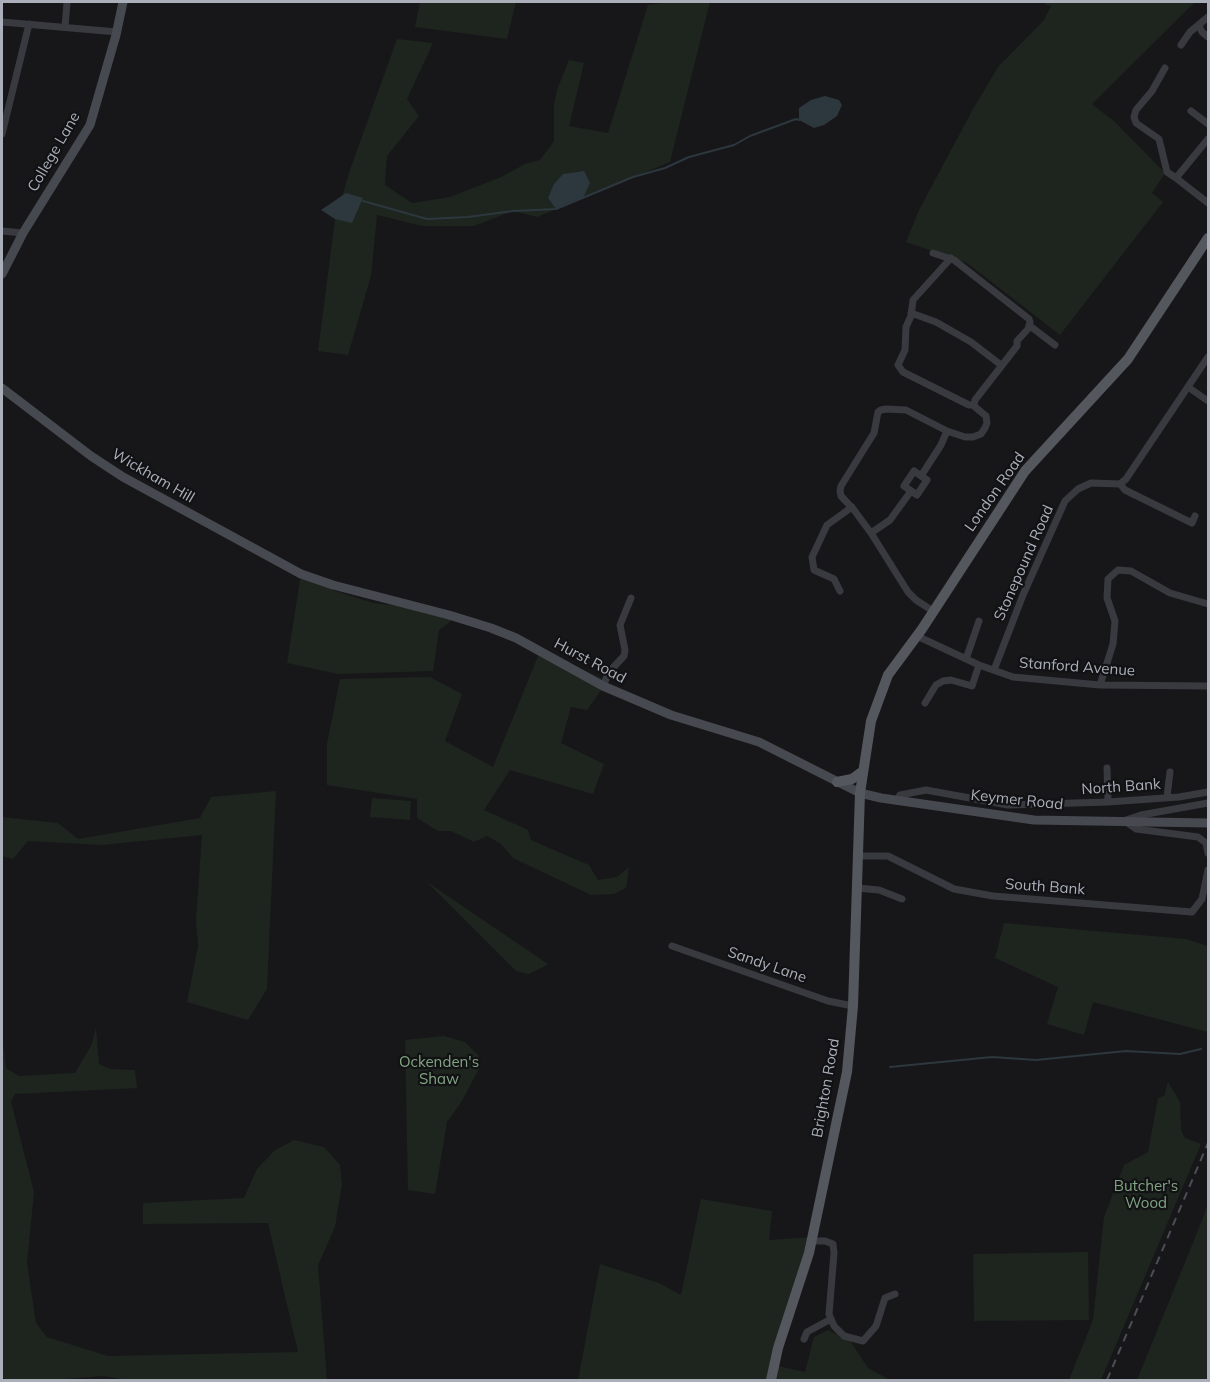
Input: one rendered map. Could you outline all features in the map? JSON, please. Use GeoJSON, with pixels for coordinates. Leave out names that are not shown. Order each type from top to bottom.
{"type":"FeatureCollection","features":[{"type":"Feature","properties":{"kind":"main road","name":"College Lane"},"geometry":{"type":"LineString","coordinates":[[2,274],[23,233],[90,125],[117,32],[123,2]]}},
{"type":"Feature","properties":{"kind":"main road","name":"London Road"},"geometry":{"type":"LineString","coordinates":[[860,793],[871,721],[888,675],[917,636],[1025,471],[1128,359],[1204,253],[1209,238]]}},
{"type":"Feature","properties":{"kind":"main road","name":"Wickham Hill"},"geometry":{"type":"LineString","coordinates":[[2,388],[91,456],[123,477],[301,574]]}},
{"type":"Feature","properties":{"kind":"main road","name":"Hurst Road"},"geometry":{"type":"LineString","coordinates":[[301,574],[343,588],[491,628],[516,638],[603,686],[671,715],[759,742],[860,793]]}},
{"type":"Feature","properties":{"kind":"main road"},"geometry":{"type":"LineString","coordinates":[[837,782],[852,779],[863,771]]}},
{"type":"Feature","properties":{"kind":"main road","name":"Keymer Road"},"geometry":{"type":"LineString","coordinates":[[860,793],[896,801],[1034,820],[1209,823]]}},
{"type":"Feature","properties":{"kind":"main road","name":"Brighton Road"},"geometry":{"type":"LineString","coordinates":[[771,1380],[778,1348],[811,1241],[847,1072],[853,1006],[860,793]]}},
{"type":"Feature","properties":{"kind":"street"},"geometry":{"type":"LineString","coordinates":[[65,27],[67,2]]}},
{"type":"Feature","properties":{"kind":"street"},"geometry":{"type":"LineString","coordinates":[[1181,45],[1190,32],[1209,17]]}},
{"type":"Feature","properties":{"kind":"street"},"geometry":{"type":"LineString","coordinates":[[2,22],[117,32]]}},
{"type":"Feature","properties":{"kind":"street"},"geometry":{"type":"LineString","coordinates":[[2,134],[29,24]]}},
{"type":"Feature","properties":{"kind":"street"},"geometry":{"type":"LineString","coordinates":[[1199,26],[1202,32],[1209,37]]}},
{"type":"Feature","properties":{"kind":"street"},"geometry":{"type":"LineString","coordinates":[[1165,68],[1152,91],[1136,110],[1134,117],[1136,123],[1159,139],[1167,172],[1209,203]]}},
{"type":"Feature","properties":{"kind":"street"},"geometry":{"type":"LineString","coordinates":[[1191,111],[1209,124]]}},
{"type":"Feature","properties":{"kind":"street"},"geometry":{"type":"LineString","coordinates":[[1176,178],[1209,139]]}},
{"type":"Feature","properties":{"kind":"street"},"geometry":{"type":"LineString","coordinates":[[2,231],[23,233]]}},
{"type":"Feature","properties":{"kind":"street"},"geometry":{"type":"LineString","coordinates":[[933,253],[951,258],[1029,319],[1030,326],[982,389],[974,405]]}},
{"type":"Feature","properties":{"kind":"street"},"geometry":{"type":"LineString","coordinates":[[933,611],[908,592],[871,533],[841,496],[841,486],[874,433],[878,412],[885,408],[906,410],[947,431],[965,437],[981,434],[987,423],[986,416],[974,405],[969,405],[913,378],[898,365],[905,350],[906,327],[913,300],[951,258]]}},
{"type":"Feature","properties":{"kind":"street"},"geometry":{"type":"LineString","coordinates":[[911,313],[936,322],[971,342],[1002,365]]}},
{"type":"Feature","properties":{"kind":"street"},"geometry":{"type":"LineString","coordinates":[[1030,326],[1055,345]]}},
{"type":"Feature","properties":{"kind":"street"},"geometry":{"type":"LineString","coordinates":[[1195,516],[1192,523],[1125,490],[1120,484],[1126,479],[1209,357]]}},
{"type":"Feature","properties":{"kind":"street"},"geometry":{"type":"LineString","coordinates":[[1188,387],[1209,400]]}},
{"type":"Feature","properties":{"kind":"street"},"geometry":{"type":"LineString","coordinates":[[921,476],[941,445],[947,431]]}},
{"type":"Feature","properties":{"kind":"street"},"geometry":{"type":"LineString","coordinates":[[914,471],[927,480],[917,495],[910,491],[904,486],[914,471]]}},
{"type":"Feature","properties":{"kind":"street","name":"Stonepound Road"},"geometry":{"type":"LineString","coordinates":[[994,670],[1023,595],[1065,501],[1078,489],[1091,483],[1120,484]]}},
{"type":"Feature","properties":{"kind":"street"},"geometry":{"type":"LineString","coordinates":[[871,533],[890,520],[910,491]]}},
{"type":"Feature","properties":{"kind":"street"},"geometry":{"type":"LineString","coordinates":[[840,591],[834,579],[814,570],[812,557],[827,525],[852,507]]}},
{"type":"Feature","properties":{"kind":"street"},"geometry":{"type":"LineString","coordinates":[[1100,685],[1113,644],[1115,621],[1107,598],[1108,579],[1118,570],[1131,571],[1170,593],[1209,604]]}},
{"type":"Feature","properties":{"kind":"street"},"geometry":{"type":"LineString","coordinates":[[603,686],[609,672],[624,656],[626,650],[620,625],[631,598]]}},
{"type":"Feature","properties":{"kind":"street"},"geometry":{"type":"LineString","coordinates":[[966,659],[979,621]]}},
{"type":"Feature","properties":{"kind":"street","name":"Stanford Avenue"},"geometry":{"type":"LineString","coordinates":[[917,636],[979,665],[1013,677],[1100,685],[1209,686]]}},
{"type":"Feature","properties":{"kind":"street"},"geometry":{"type":"LineString","coordinates":[[925,704],[936,685],[943,681],[951,680],[972,686],[979,665]]}},
{"type":"Feature","properties":{"kind":"street"},"geometry":{"type":"LineString","coordinates":[[1107,768],[1108,802]]}},
{"type":"Feature","properties":{"kind":"street"},"geometry":{"type":"LineString","coordinates":[[1167,797],[1170,772]]}},
{"type":"Feature","properties":{"kind":"street","name":"North Bank"},"geometry":{"type":"LineString","coordinates":[[896,801],[900,795],[926,790],[1008,805],[1108,802],[1209,792]]}},
{"type":"Feature","properties":{"kind":"street"},"geometry":{"type":"LineString","coordinates":[[1124,821],[1141,815],[1209,803]]}},
{"type":"Feature","properties":{"kind":"street"},"geometry":{"type":"LineString","coordinates":[[1124,821],[1136,829],[1198,837],[1206,843],[1209,854]]}},
{"type":"Feature","properties":{"kind":"street","name":"South Bank"},"geometry":{"type":"LineString","coordinates":[[859,856],[888,856],[954,889],[993,896],[1192,912],[1202,899],[1209,870]]}},
{"type":"Feature","properties":{"kind":"street"},"geometry":{"type":"LineString","coordinates":[[857,888],[879,890],[902,899]]}},
{"type":"Feature","properties":{"kind":"street","name":"Sandy Lane"},"geometry":{"type":"LineString","coordinates":[[672,946],[828,1001],[853,1006]]}},
{"type":"Feature","properties":{"kind":"street"},"geometry":{"type":"LineString","coordinates":[[811,1241],[825,1241],[832,1244],[834,1253],[829,1314],[834,1326],[844,1336],[863,1341],[876,1326],[885,1298],[895,1294]]}},
{"type":"Feature","properties":{"kind":"street"},"geometry":{"type":"LineString","coordinates":[[804,1339],[807,1332],[831,1319]]}},
{"type":"Feature","properties":{"kind":"green space"},"geometry":{"type":"Polygon","coordinates":[[[420,2],[516,2],[507,39],[415,27],[420,2]]]}},
{"type":"Feature","properties":{"kind":"green space"},"geometry":{"type":"Polygon","coordinates":[[[669,2],[710,2],[670,162],[537,217],[513,211],[474,226],[422,226],[377,215],[371,276],[348,355],[318,351],[335,219],[397,39],[433,43],[407,99],[419,116],[387,156],[385,185],[412,203],[450,197],[501,177],[525,164],[540,160],[554,141],[554,105],[557,90],[569,60],[584,63],[569,126],[608,133],[648,5],[669,2]]]}},
{"type":"Feature","properties":{"kind":"green space"},"geometry":{"type":"Polygon","coordinates":[[[1046,2],[1195,2],[1092,104],[1115,122],[1165,173],[1152,193],[1163,202],[1060,335],[967,263],[906,242],[919,210],[973,109],[998,67],[1044,20],[1051,6],[1045,4],[1046,2]]]}},
{"type":"Feature","properties":{"kind":"green space"},"geometry":{"type":"Polygon","coordinates":[[[301,574],[333,585],[332,590],[373,603],[409,607],[455,618],[439,630],[433,671],[338,674],[287,663],[301,574]]]}},
{"type":"Feature","properties":{"kind":"green space"},"geometry":{"type":"Polygon","coordinates":[[[540,651],[608,681],[587,710],[571,707],[561,743],[604,764],[593,794],[510,770],[484,810],[528,830],[531,840],[589,865],[598,880],[617,877],[629,867],[626,888],[614,894],[591,895],[513,858],[501,844],[487,836],[474,842],[451,831],[438,831],[417,818],[417,799],[327,785],[327,744],[340,679],[430,677],[462,694],[445,741],[493,767],[540,651]]]}},
{"type":"Feature","properties":{"kind":"green space"},"geometry":{"type":"Polygon","coordinates":[[[276,791],[267,989],[248,1020],[187,1002],[198,946],[196,920],[202,835],[102,845],[28,841],[13,859],[2,856],[2,817],[58,823],[78,839],[200,818],[211,797],[276,791]]]}},
{"type":"Feature","properties":{"kind":"green space"},"geometry":{"type":"Polygon","coordinates":[[[372,798],[411,801],[410,820],[370,817],[372,798]]]}},
{"type":"Feature","properties":{"kind":"green space"},"geometry":{"type":"Polygon","coordinates":[[[427,882],[549,964],[529,974],[516,971],[427,882]]]}},
{"type":"Feature","properties":{"kind":"green space"},"geometry":{"type":"Polygon","coordinates":[[[1004,923],[1186,939],[1208,946],[1208,1032],[1093,1002],[1084,1035],[1047,1024],[1058,987],[995,958],[1004,923]]]}},
{"type":"Feature","properties":{"kind":"green space"},"geometry":{"type":"Polygon","coordinates":[[[96,1027],[99,1064],[110,1069],[135,1070],[137,1088],[15,1094],[11,1102],[34,1192],[27,1263],[36,1323],[47,1337],[108,1356],[298,1352],[268,1223],[143,1224],[143,1203],[244,1198],[257,1169],[274,1151],[294,1140],[324,1147],[340,1165],[342,1184],[335,1227],[318,1265],[327,1380],[128,1380],[103,1376],[54,1380],[2,1378],[2,1036],[6,1068],[19,1076],[75,1073],[92,1044],[96,1027]]]}},
{"type":"Feature","properties":{"kind":"green space","name":"Ockenden's Shaw"},"geometry":{"type":"Polygon","coordinates":[[[444,1036],[465,1042],[478,1055],[480,1067],[462,1101],[447,1122],[435,1194],[408,1190],[405,1040],[444,1036]]]}},
{"type":"Feature","properties":{"kind":"green space","name":"Butcher's Wood"},"geometry":{"type":"Polygon","coordinates":[[[1168,1082],[1180,1102],[1181,1130],[1185,1138],[1201,1144],[1101,1380],[1069,1380],[1093,1320],[1104,1217],[1124,1165],[1148,1152],[1158,1098],[1164,1096],[1168,1082]]]}},
{"type":"Feature","properties":{"kind":"green space"},"geometry":{"type":"Polygon","coordinates":[[[701,1199],[772,1211],[769,1240],[812,1237],[778,1366],[805,1372],[814,1337],[828,1330],[851,1342],[868,1368],[890,1380],[578,1380],[600,1264],[659,1283],[681,1295],[701,1199]]]}},
{"type":"Feature","properties":{"kind":"green space","name":"Butcher's Wood"},"geometry":{"type":"Polygon","coordinates":[[[1208,1204],[1208,1380],[1137,1380],[1201,1223],[1208,1204]]]}},
{"type":"Feature","properties":{"kind":"green space"},"geometry":{"type":"Polygon","coordinates":[[[1088,1252],[1089,1320],[974,1321],[973,1254],[1088,1252]]]}},
{"type":"Feature","properties":{"kind":"shaded area"},"geometry":{"type":"Polygon","coordinates":[[[825,96],[839,100],[842,105],[837,116],[824,125],[814,128],[799,120],[799,108],[811,100],[825,96]]]}},
{"type":"Feature","properties":{"kind":"shaded area"},"geometry":{"type":"Polygon","coordinates":[[[584,171],[590,183],[583,198],[556,209],[548,198],[554,184],[563,174],[584,171]]]}},
{"type":"Feature","properties":{"kind":"shaded area"},"geometry":{"type":"Polygon","coordinates":[[[346,193],[363,198],[352,223],[335,219],[321,210],[346,193]]]}},
{"type":"Feature","properties":{"kind":"waterway"},"geometry":{"type":"LineString","coordinates":[[363,201],[427,219],[556,209],[633,177],[665,168],[689,157],[734,145],[750,136],[796,119],[799,120]]}},
{"type":"Feature","properties":{"kind":"waterway"},"geometry":{"type":"LineString","coordinates":[[890,1067],[992,1057],[1036,1060],[1126,1051],[1180,1054],[1201,1049]]}},
{"type":"Feature","properties":{"kind":"railway"},"geometry":{"type":"LineString","coordinates":[[1107,1380],[1208,1143]]}}]}
